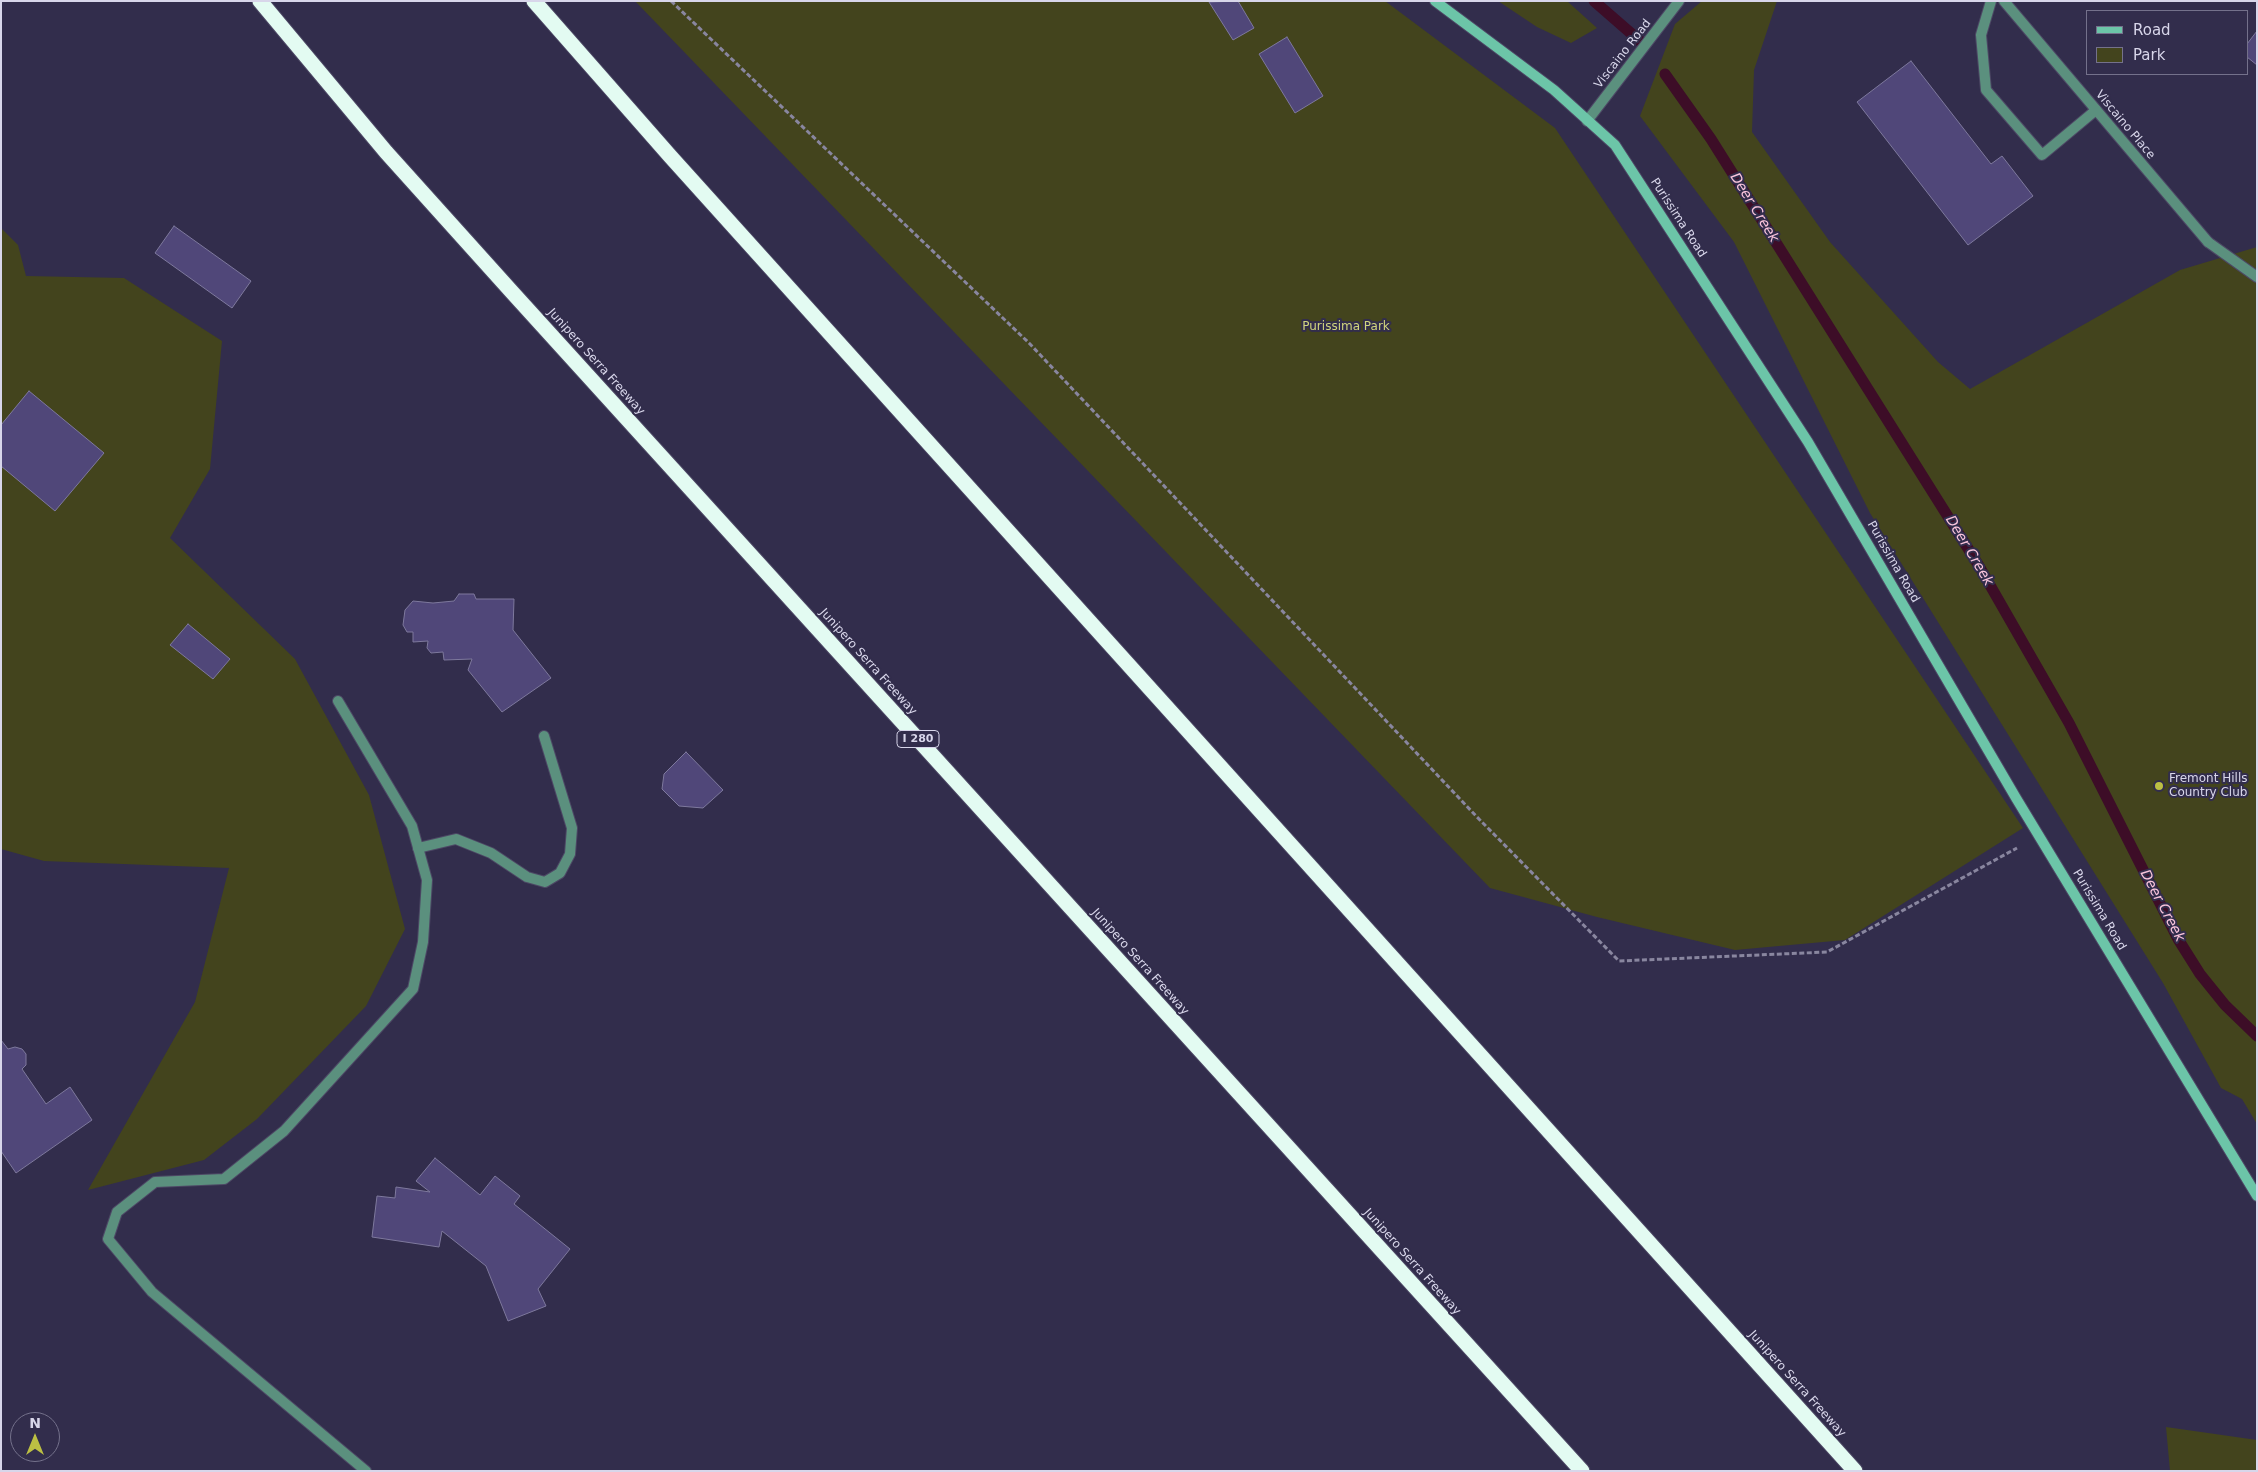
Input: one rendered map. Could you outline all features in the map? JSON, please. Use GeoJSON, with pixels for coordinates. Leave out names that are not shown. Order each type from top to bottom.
{"type":"FeatureCollection","features":[{"type":"Feature","properties":{"kind":"highway","name":"Junipero Serra Freeway"},"geometry":{"type":"LineString","coordinates":[[260,1],[386,152],[1582,1471]]}},
{"type":"Feature","properties":{"kind":"highway","name":"Junipero Serra Freeway"},"geometry":{"type":"LineString","coordinates":[[534,1],[676,163],[1855,1471]]}},
{"type":"Feature","properties":{"kind":"street","name":"Purissima Road"},"geometry":{"type":"LineString","coordinates":[[1435,1],[1554,90],[1587,121],[1616,144],[1808,442],[2040,836],[2257,1196]]}},
{"type":"Feature","properties":{"kind":"street","name":"Viscaino Road"},"geometry":{"type":"LineString","coordinates":[[1587,121],[1679,1]]}},
{"type":"Feature","properties":{"kind":"street"},"geometry":{"type":"LineString","coordinates":[[1991,1],[1981,35],[1986,90],[2042,155],[2096,110]]}},
{"type":"Feature","properties":{"kind":"street","name":"Viscaino Place"},"geometry":{"type":"LineString","coordinates":[[2004,1],[2208,242],[2257,277]]}},
{"type":"Feature","properties":{"kind":"street"},"geometry":{"type":"LineString","coordinates":[[338,701],[412,826],[427,880],[423,942],[414,990],[284,1130],[232,1173],[224,1179],[155,1182],[117,1212],[108,1239],[152,1292],[366,1471]]}},
{"type":"Feature","properties":{"kind":"street"},"geometry":{"type":"LineString","coordinates":[[418,848],[456,839],[491,853],[527,876],[545,882],[560,874],[570,854],[572,828],[544,736]]}},
{"type":"Feature","properties":{"kind":"path"},"geometry":{"type":"LineString","coordinates":[[671,1],[1029,343],[1477,817],[1619,961],[1827,952],[2040,836]]}},
{"type":"Feature","properties":{"kind":"green space","name":"Purissima Park"},"geometry":{"type":"Polygon","coordinates":[[[635,1],[1385,1],[1555,128],[2023,828],[1845,940],[1735,950],[1597,917],[1490,888],[635,1]]]}},
{"type":"Feature","properties":{"kind":"green space"},"geometry":{"type":"Polygon","coordinates":[[[1498,1],[1567,1],[1597,28],[1571,43],[1537,27],[1498,1]]]}},
{"type":"Feature","properties":{"kind":"green space","name":"Fremont Hills Country Club"},"geometry":{"type":"Polygon","coordinates":[[[1702,1],[1777,1],[1754,70],[1752,132],[1830,242],[1938,362],[1970,389],[2180,270],[2257,247],[2257,1124],[2242,1099],[2221,1088],[2163,983],[1870,513],[1734,242],[1640,116],[1675,24],[1702,1]]]}},
{"type":"Feature","properties":{"kind":"green space"},"geometry":{"type":"Polygon","coordinates":[[[1,228],[18,245],[26,276],[124,278],[222,341],[210,469],[170,538],[295,659],[369,795],[405,929],[366,1006],[257,1119],[204,1160],[88,1190],[195,1002],[229,868],[44,861],[1,849],[1,228]]]}},
{"type":"Feature","properties":{"kind":"green space"},"geometry":{"type":"Polygon","coordinates":[[[2166,1427],[2257,1440],[2257,1471],[2170,1471],[2166,1427]]]}},
{"type":"Feature","properties":{"kind":"building"},"geometry":{"type":"Polygon","coordinates":[[[1238,1],[1254,28],[1233,40],[1209,2],[1238,1]]]}},
{"type":"Feature","properties":{"kind":"building"},"geometry":{"type":"Polygon","coordinates":[[[2257,31],[2257,65],[2248,58],[2248,43],[2257,31]]]}},
{"type":"Feature","properties":{"kind":"building"},"geometry":{"type":"Polygon","coordinates":[[[1287,37],[1323,96],[1295,113],[1259,54],[1287,37]]]}},
{"type":"Feature","properties":{"kind":"building"},"geometry":{"type":"Polygon","coordinates":[[[1911,61],[1991,164],[2002,156],[2033,196],[1968,245],[1857,102],[1911,61]]]}},
{"type":"Feature","properties":{"kind":"building"},"geometry":{"type":"Polygon","coordinates":[[[174,226],[251,281],[232,308],[155,253],[174,226]]]}},
{"type":"Feature","properties":{"kind":"building"},"geometry":{"type":"Polygon","coordinates":[[[29,391],[104,453],[55,511],[1,466],[1,425],[29,391]]]}},
{"type":"Feature","properties":{"kind":"building"},"geometry":{"type":"Polygon","coordinates":[[[459,594],[474,594],[476,599],[514,599],[513,630],[551,678],[502,712],[468,670],[472,659],[444,660],[443,652],[431,653],[427,648],[428,641],[413,642],[413,632],[407,632],[403,625],[405,610],[413,601],[433,603],[454,601],[459,594]]]}},
{"type":"Feature","properties":{"kind":"building"},"geometry":{"type":"Polygon","coordinates":[[[188,624],[230,659],[213,679],[170,645],[188,624]]]}},
{"type":"Feature","properties":{"kind":"building"},"geometry":{"type":"Polygon","coordinates":[[[686,752],[723,790],[703,808],[679,806],[662,789],[664,774],[686,752]]]}},
{"type":"Feature","properties":{"kind":"building"},"geometry":{"type":"Polygon","coordinates":[[[1,1040],[8,1049],[15,1047],[22,1049],[26,1054],[26,1065],[22,1069],[46,1104],[70,1087],[92,1120],[16,1173],[1,1151],[1,1040]]]}},
{"type":"Feature","properties":{"kind":"building"},"geometry":{"type":"Polygon","coordinates":[[[435,1158],[480,1195],[495,1176],[520,1196],[514,1204],[570,1249],[538,1289],[546,1306],[508,1321],[486,1266],[442,1231],[439,1247],[372,1237],[377,1196],[395,1198],[396,1187],[430,1192],[416,1181],[435,1158]]]}},
{"type":"Feature","properties":{"kind":"waterway","name":"Deer Creek"},"geometry":{"type":"LineString","coordinates":[[1594,1],[1641,42]]}},
{"type":"Feature","properties":{"kind":"waterway","name":"Deer Creek"},"geometry":{"type":"LineString","coordinates":[[1665,74],[1711,139],[1979,566],[2069,723],[2178,939],[2200,974],[2225,1005],[2257,1036]]}},
{"type":"Feature","properties":{"kind":"place","name":"Fremont Hills Country Club"},"geometry":{"type":"Point","coordinates":[2159,786]}}]}
